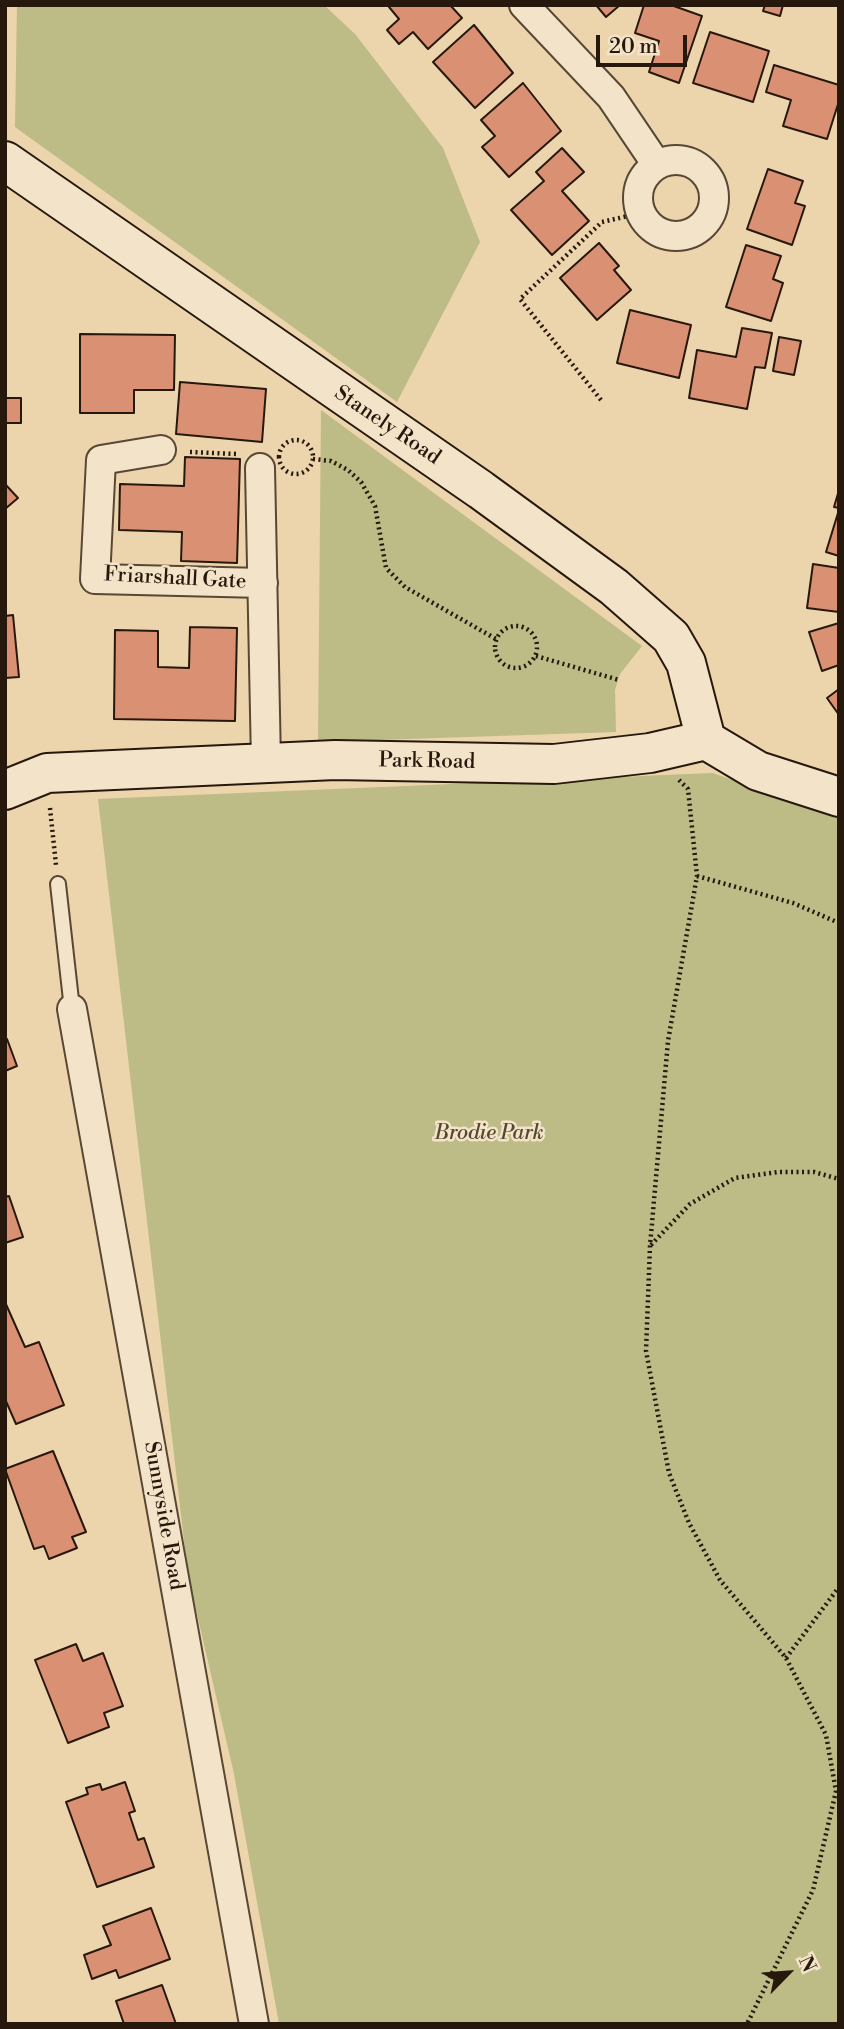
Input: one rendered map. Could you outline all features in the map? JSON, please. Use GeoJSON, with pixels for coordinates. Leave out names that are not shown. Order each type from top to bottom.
{"type":"FeatureCollection","features":[{"type":"Feature","properties":{"kind":"street"},"geometry":{"type":"LineString","coordinates":[[524,5],[611,97],[657,165]]}},
{"type":"Feature","properties":{"kind":"street"},"geometry":{"type":"LineString","coordinates":[[676,159],[700,168],[712,187],[711,213],[693,232],[679,236],[654,229],[641,213],[639,187],[645,175],[657,165],[676,159]]}},
{"type":"Feature","properties":{"kind":"street","name":"Stanely Road"},"geometry":{"type":"LineString","coordinates":[[5,161],[481,490],[614,587],[671,637],[686,663],[706,740]]}},
{"type":"Feature","properties":{"kind":"street","name":"Friarshall Gate"},"geometry":{"type":"LineString","coordinates":[[161,450],[101,460],[95,579],[263,583]]}},
{"type":"Feature","properties":{"kind":"street","name":"Friarshall Gate"},"geometry":{"type":"LineString","coordinates":[[260,468],[266,762]]}},
{"type":"Feature","properties":{"kind":"street"},"geometry":{"type":"LineString","coordinates":[[706,740],[758,771],[839,797]]}},
{"type":"Feature","properties":{"kind":"street","name":"Park Road"},"geometry":{"type":"LineString","coordinates":[[5,790],[47,774],[266,762],[335,760],[554,764],[650,753],[706,740]]}},
{"type":"Feature","properties":{"kind":"street","name":"Sunnyside Road"},"geometry":{"type":"LineString","coordinates":[[72,1009],[254,2024]]}},
{"type":"Feature","properties":{"kind":"lane"},"geometry":{"type":"LineString","coordinates":[[58,884],[72,1009]]}},
{"type":"Feature","properties":{"kind":"path"},"geometry":{"type":"LineString","coordinates":[[601,400],[520,299],[602,222],[641,213]]}},
{"type":"Feature","properties":{"kind":"path"},"geometry":{"type":"LineString","coordinates":[[302,441],[311,449],[313,459],[304,472],[294,474],[281,464],[280,453],[286,444],[302,441]]}},
{"type":"Feature","properties":{"kind":"path"},"geometry":{"type":"LineString","coordinates":[[161,450],[243,455],[260,468]]}},
{"type":"Feature","properties":{"kind":"path"},"geometry":{"type":"LineString","coordinates":[[313,459],[331,461],[348,470],[360,482],[375,506],[386,568],[405,587],[496,639]]}},
{"type":"Feature","properties":{"kind":"path"},"geometry":{"type":"LineString","coordinates":[[522,626],[534,635],[536,656],[525,666],[505,665],[496,655],[496,639],[508,627],[522,626]]}},
{"type":"Feature","properties":{"kind":"path"},"geometry":{"type":"LineString","coordinates":[[536,656],[619,680]]}},
{"type":"Feature","properties":{"kind":"path"},"geometry":{"type":"LineString","coordinates":[[650,753],[688,789],[697,876],[668,1041],[650,1246],[646,1352],[669,1473],[689,1523],[720,1580],[786,1658],[826,1735],[839,1797]]}},
{"type":"Feature","properties":{"kind":"path"},"geometry":{"type":"LineString","coordinates":[[47,774],[58,884]]}},
{"type":"Feature","properties":{"kind":"path"},"geometry":{"type":"LineString","coordinates":[[697,876],[793,903],[839,923]]}},
{"type":"Feature","properties":{"kind":"path"},"geometry":{"type":"LineString","coordinates":[[650,1246],[690,1204],[735,1178],[779,1172],[814,1172],[839,1178]]}},
{"type":"Feature","properties":{"kind":"path"},"geometry":{"type":"LineString","coordinates":[[786,1658],[839,1587]]}},
{"type":"Feature","properties":{"kind":"path"},"geometry":{"type":"LineString","coordinates":[[747,2024],[813,1890],[836,1791]]}},
{"type":"Feature","properties":{"kind":"green space"},"geometry":{"type":"Polygon","coordinates":[[[17,5],[324,5],[355,34],[443,148],[480,242],[397,402],[15,127],[17,5]]]}},
{"type":"Feature","properties":{"kind":"green space"},"geometry":{"type":"Polygon","coordinates":[[[321,410],[642,646],[620,674],[615,690],[616,732],[318,742],[321,410]]]}},
{"type":"Feature","properties":{"kind":"green space","name":"Brodie Park"},"geometry":{"type":"Polygon","coordinates":[[[713,773],[839,819],[839,2024],[279,2024],[234,1774],[188,1575],[98,799],[713,773]]]}},
{"type":"Feature","properties":{"kind":"building"},"geometry":{"type":"Polygon","coordinates":[[[450,5],[462,18],[428,49],[413,32],[399,44],[387,30],[399,19],[389,7],[450,5]]]}},
{"type":"Feature","properties":{"kind":"building"},"geometry":{"type":"Polygon","coordinates":[[[596,5],[620,5],[606,17],[596,5]]]}},
{"type":"Feature","properties":{"kind":"building"},"geometry":{"type":"Polygon","coordinates":[[[644,5],[671,5],[702,16],[679,83],[649,72],[659,41],[635,33],[644,5]]]}},
{"type":"Feature","properties":{"kind":"building"},"geometry":{"type":"Polygon","coordinates":[[[765,5],[783,5],[780,16],[763,11],[765,5]]]}},
{"type":"Feature","properties":{"kind":"building"},"geometry":{"type":"Polygon","coordinates":[[[474,25],[513,73],[475,108],[433,62],[474,25]]]}},
{"type":"Feature","properties":{"kind":"building"},"geometry":{"type":"Polygon","coordinates":[[[710,32],[769,51],[753,102],[693,83],[710,32]]]}},
{"type":"Feature","properties":{"kind":"building"},"geometry":{"type":"Polygon","coordinates":[[[774,65],[839,85],[839,101],[827,139],[783,126],[791,100],[766,92],[774,65]]]}},
{"type":"Feature","properties":{"kind":"building"},"geometry":{"type":"Polygon","coordinates":[[[523,83],[561,131],[509,177],[482,147],[495,136],[481,120],[523,83]]]}},
{"type":"Feature","properties":{"kind":"building"},"geometry":{"type":"Polygon","coordinates":[[[562,148],[584,172],[562,191],[589,221],[552,255],[511,210],[544,181],[536,172],[562,148]]]}},
{"type":"Feature","properties":{"kind":"building"},"geometry":{"type":"Polygon","coordinates":[[[768,169],[803,181],[795,203],[805,206],[792,245],[747,229],[768,169]]]}},
{"type":"Feature","properties":{"kind":"building"},"geometry":{"type":"Polygon","coordinates":[[[599,243],[619,266],[614,270],[631,290],[597,320],[560,278],[599,243]]]}},
{"type":"Feature","properties":{"kind":"building"},"geometry":{"type":"Polygon","coordinates":[[[746,245],[781,256],[773,279],[783,283],[771,321],[726,307],[746,245]]]}},
{"type":"Feature","properties":{"kind":"building"},"geometry":{"type":"Polygon","coordinates":[[[630,310],[691,325],[679,378],[617,363],[630,310]]]}},
{"type":"Feature","properties":{"kind":"building"},"geometry":{"type":"Polygon","coordinates":[[[742,328],[772,333],[765,368],[755,367],[747,409],[689,398],[697,350],[736,357],[742,328]]]}},
{"type":"Feature","properties":{"kind":"building"},"geometry":{"type":"Polygon","coordinates":[[[80,334],[175,335],[174,390],[134,390],[134,413],[80,413],[80,334]]]}},
{"type":"Feature","properties":{"kind":"building"},"geometry":{"type":"Polygon","coordinates":[[[779,337],[801,341],[794,375],[773,371],[779,337]]]}},
{"type":"Feature","properties":{"kind":"building"},"geometry":{"type":"Polygon","coordinates":[[[180,382],[266,389],[262,442],[176,434],[180,382]]]}},
{"type":"Feature","properties":{"kind":"building"},"geometry":{"type":"Polygon","coordinates":[[[5,398],[21,398],[21,423],[5,423],[5,398]]]}},
{"type":"Feature","properties":{"kind":"building"},"geometry":{"type":"Polygon","coordinates":[[[185,457],[240,459],[237,563],[181,561],[182,532],[119,530],[120,484],[184,486],[185,457]]]}},
{"type":"Feature","properties":{"kind":"building"},"geometry":{"type":"Polygon","coordinates":[[[5,484],[18,498],[5,509],[5,484]]]}},
{"type":"Feature","properties":{"kind":"building"},"geometry":{"type":"Polygon","coordinates":[[[839,490],[839,508],[834,507],[839,490]]]}},
{"type":"Feature","properties":{"kind":"building"},"geometry":{"type":"Polygon","coordinates":[[[839,513],[839,556],[826,552],[839,513]]]}},
{"type":"Feature","properties":{"kind":"building"},"geometry":{"type":"Polygon","coordinates":[[[813,564],[839,568],[839,612],[807,608],[813,564]]]}},
{"type":"Feature","properties":{"kind":"building"},"geometry":{"type":"Polygon","coordinates":[[[13,615],[19,677],[5,678],[5,616],[13,615]]]}},
{"type":"Feature","properties":{"kind":"building"},"geometry":{"type":"Polygon","coordinates":[[[839,623],[839,665],[822,671],[809,632],[839,623]]]}},
{"type":"Feature","properties":{"kind":"building"},"geometry":{"type":"Polygon","coordinates":[[[190,627],[237,628],[235,721],[114,719],[115,630],[158,631],[158,667],[189,668],[190,627]]]}},
{"type":"Feature","properties":{"kind":"building"},"geometry":{"type":"Polygon","coordinates":[[[839,689],[839,715],[827,698],[839,689]]]}},
{"type":"Feature","properties":{"kind":"building"},"geometry":{"type":"Polygon","coordinates":[[[7,1039],[17,1066],[5,1071],[5,1040],[7,1039]]]}},
{"type":"Feature","properties":{"kind":"building"},"geometry":{"type":"Polygon","coordinates":[[[9,1196],[23,1237],[5,1243],[5,1197],[9,1196]]]}},
{"type":"Feature","properties":{"kind":"building"},"geometry":{"type":"Polygon","coordinates":[[[5,1302],[25,1347],[39,1342],[64,1405],[16,1424],[5,1399],[5,1302]]]}},
{"type":"Feature","properties":{"kind":"building"},"geometry":{"type":"Polygon","coordinates":[[[53,1451],[86,1532],[72,1537],[77,1548],[49,1559],[44,1546],[34,1549],[5,1469],[53,1451]]]}},
{"type":"Feature","properties":{"kind":"building"},"geometry":{"type":"Polygon","coordinates":[[[76,1644],[83,1661],[103,1653],[123,1706],[104,1713],[109,1727],[68,1743],[35,1660],[76,1644]]]}},
{"type":"Feature","properties":{"kind":"building"},"geometry":{"type":"Polygon","coordinates":[[[125,1782],[135,1811],[129,1813],[138,1840],[144,1838],[154,1867],[97,1887],[66,1802],[88,1794],[86,1788],[100,1784],[102,1790],[125,1782]]]}},
{"type":"Feature","properties":{"kind":"building"},"geometry":{"type":"Polygon","coordinates":[[[151,1908],[170,1959],[119,1978],[116,1970],[92,1979],[84,1955],[111,1945],[103,1926],[151,1908]]]}},
{"type":"Feature","properties":{"kind":"building"},"geometry":{"type":"Polygon","coordinates":[[[162,1985],[176,2024],[124,2024],[116,2001],[162,1985]]]}}]}
